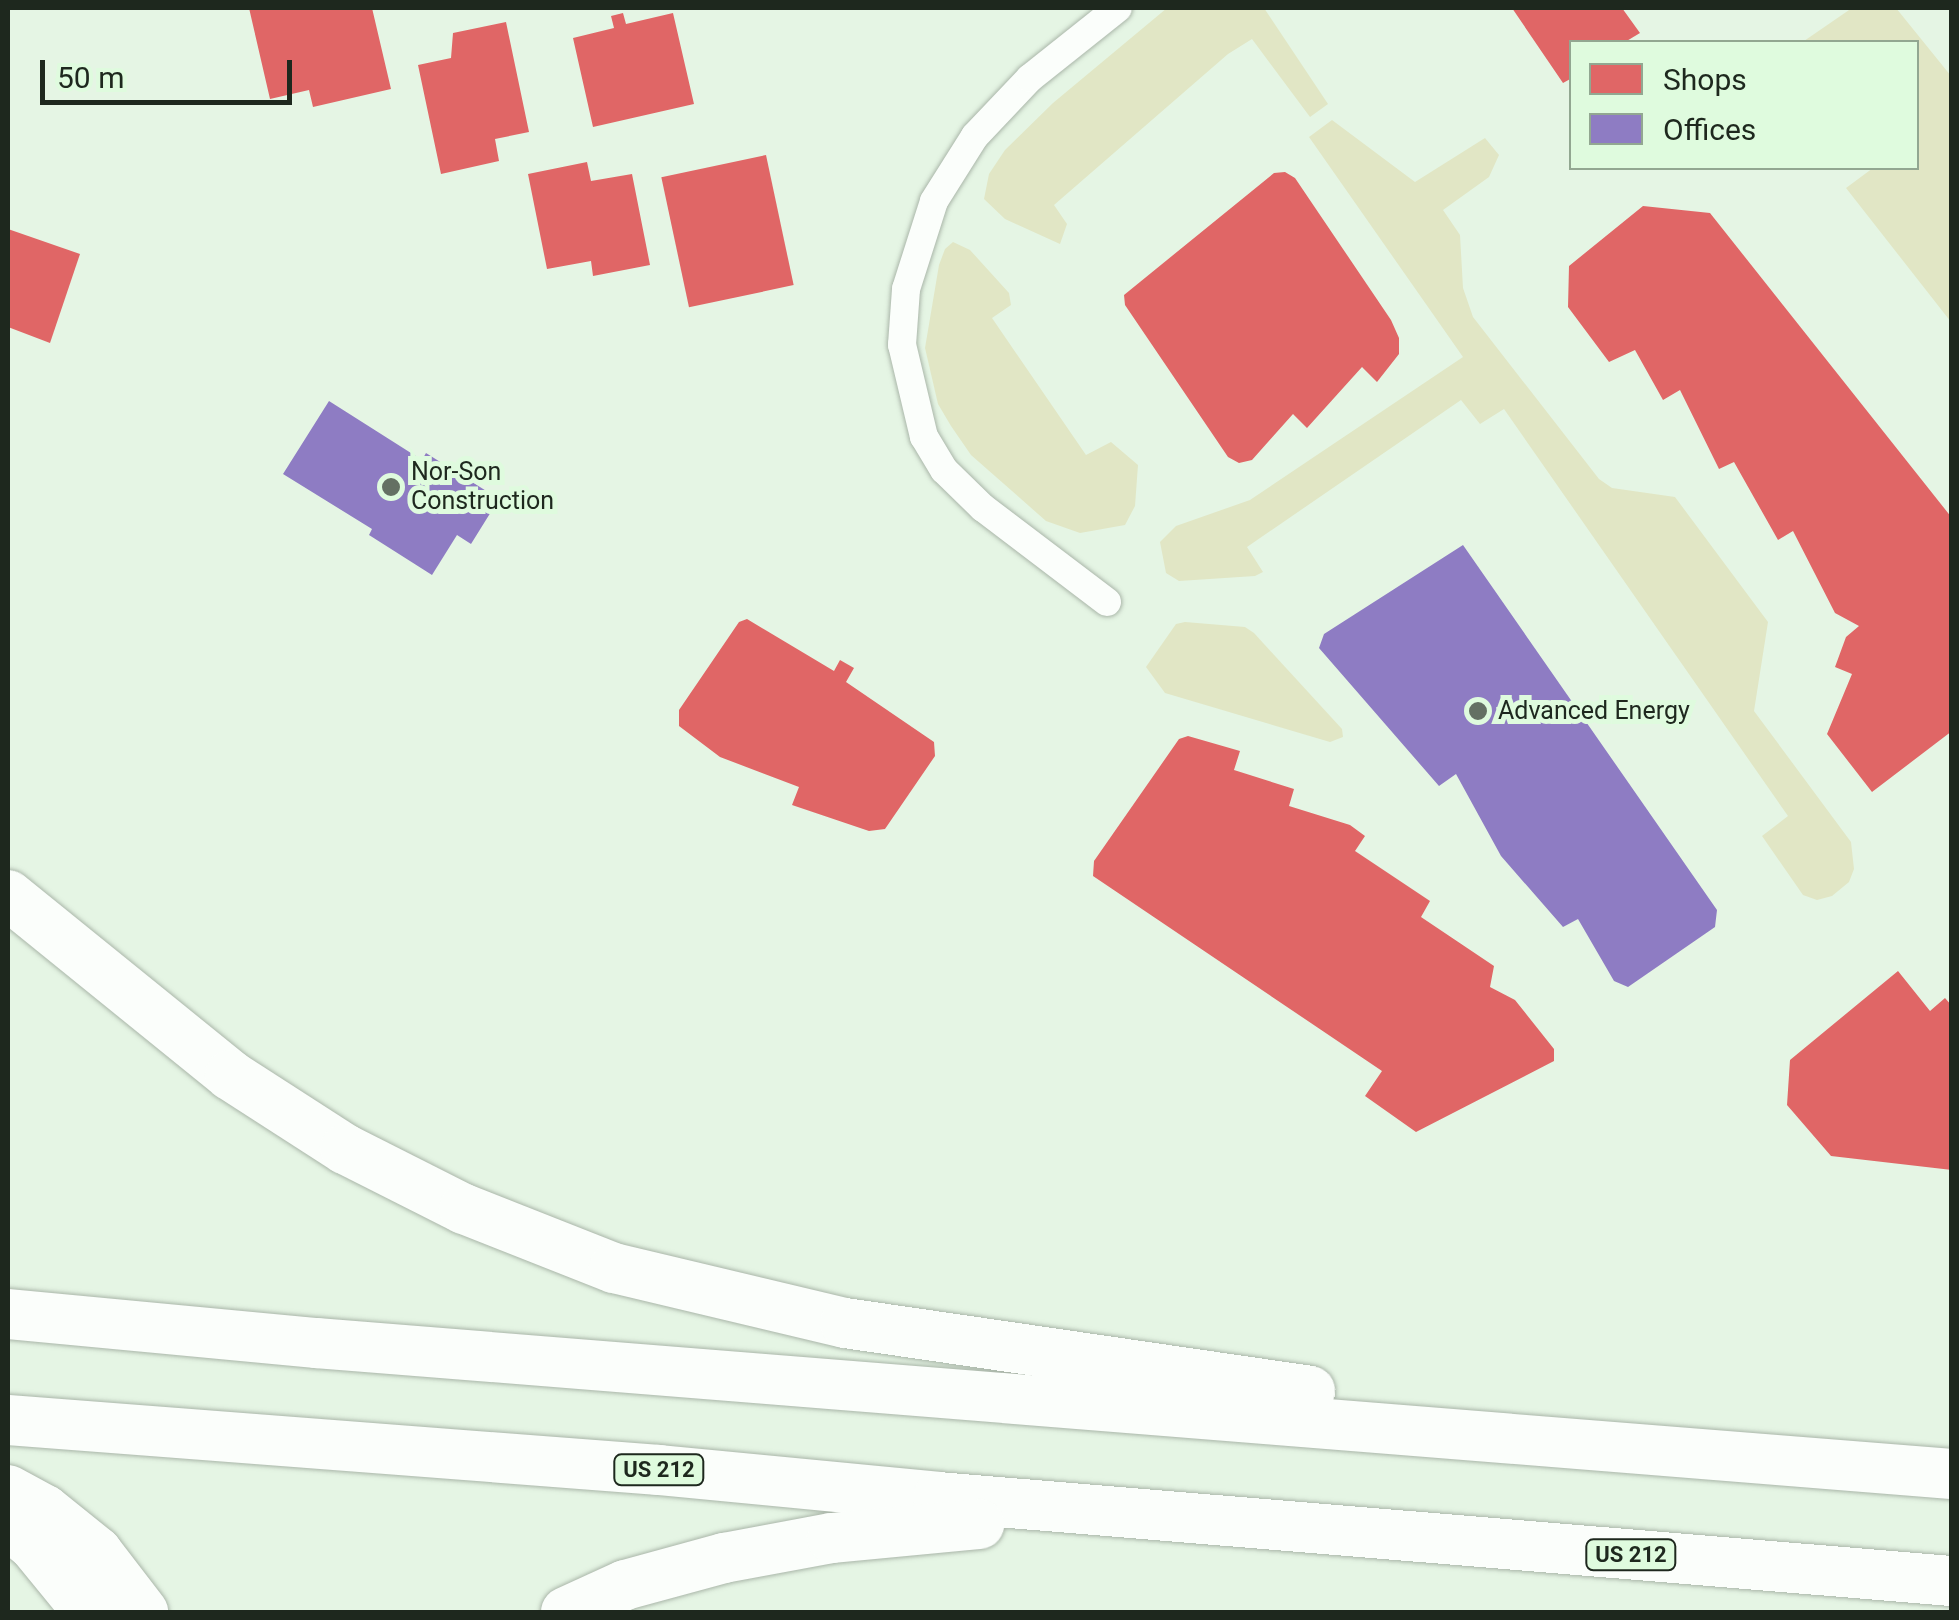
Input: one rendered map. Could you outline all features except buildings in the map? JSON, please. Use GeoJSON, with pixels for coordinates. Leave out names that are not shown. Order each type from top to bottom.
{"type":"FeatureCollection","features":[{"type":"Feature","properties":{"kind":"highway"},"geometry":{"type":"LineString","coordinates":[[8,895],[230,1075],[345,1149],[464,1209],[614,1268],[845,1323],[1726,1456]]}},
{"type":"Feature","properties":{"kind":"highway"},"geometry":{"type":"LineString","coordinates":[[8,1314],[316,1343],[1952,1474]]}},
{"type":"Feature","properties":{"kind":"highway","name":"US 212"},"geometry":{"type":"LineString","coordinates":[[8,1420],[659,1470],[1952,1581]]}},
{"type":"Feature","properties":{"kind":"highway"},"geometry":{"type":"LineString","coordinates":[[8,1490],[45,1510],[96,1552],[143,1612]]}},
{"type":"Feature","properties":{"kind":"highway"},"geometry":{"type":"LineString","coordinates":[[8,1524],[34,1546],[88,1612]]}},
{"type":"Feature","properties":{"kind":"highway"},"geometry":{"type":"LineString","coordinates":[[566,1612],[625,1585],[724,1558],[832,1538],[984,1524],[1310,1528]]}},
{"type":"Feature","properties":{"kind":"street"},"geometry":{"type":"LineString","coordinates":[[1106,602],[983,508],[944,470],[924,437],[902,346],[906,289],[934,201],[964,152],[1030,78],[1118,8]]}},
{"type":"Feature","properties":{"kind":"green space"},"geometry":{"type":"Polygon","coordinates":[[[1167,8],[1264,8],[1328,104],[1310,117],[1252,39],[1228,54],[1054,205],[1067,224],[1060,244],[1005,219],[984,199],[989,174],[1005,150],[1053,103],[1167,8]]]}},
{"type":"Feature","properties":{"kind":"green space"},"geometry":{"type":"Polygon","coordinates":[[[1852,8],[1896,8],[1951,76],[1951,322],[1846,188],[1870,170],[1919,170],[1919,40],[1805,40],[1852,8]]]}},
{"type":"Feature","properties":{"kind":"green space"},"geometry":{"type":"Polygon","coordinates":[[[1332,120],[1415,182],[1485,138],[1499,155],[1489,177],[1443,210],[1460,235],[1463,288],[1473,317],[1599,479],[1612,488],[1675,497],[1768,622],[1754,711],[1851,842],[1854,869],[1849,882],[1832,896],[1817,900],[1803,895],[1762,836],[1788,816],[1504,409],[1480,424],[1461,400],[1247,547],[1263,572],[1255,576],[1179,581],[1166,573],[1160,542],[1176,526],[1250,500],[1463,357],[1309,137],[1332,120]]]}},
{"type":"Feature","properties":{"kind":"green space"},"geometry":{"type":"Polygon","coordinates":[[[953,242],[970,250],[1009,293],[1011,305],[992,318],[1086,455],[1111,442],[1138,465],[1135,506],[1125,525],[1080,533],[1046,521],[971,455],[951,426],[938,404],[925,348],[939,265],[945,249],[953,242]]]}},
{"type":"Feature","properties":{"kind":"green space"},"geometry":{"type":"Polygon","coordinates":[[[1176,624],[1245,627],[1254,633],[1342,729],[1343,737],[1330,742],[1165,693],[1146,667],[1176,624]]]}},
{"type":"Feature","properties":{"kind":"place","name":"Nor-Son Construction"},"geometry":{"type":"Point","coordinates":[391,487]}},
{"type":"Feature","properties":{"kind":"place","name":"Advanced Energy"},"geometry":{"type":"Point","coordinates":[1478,711]}}]}
